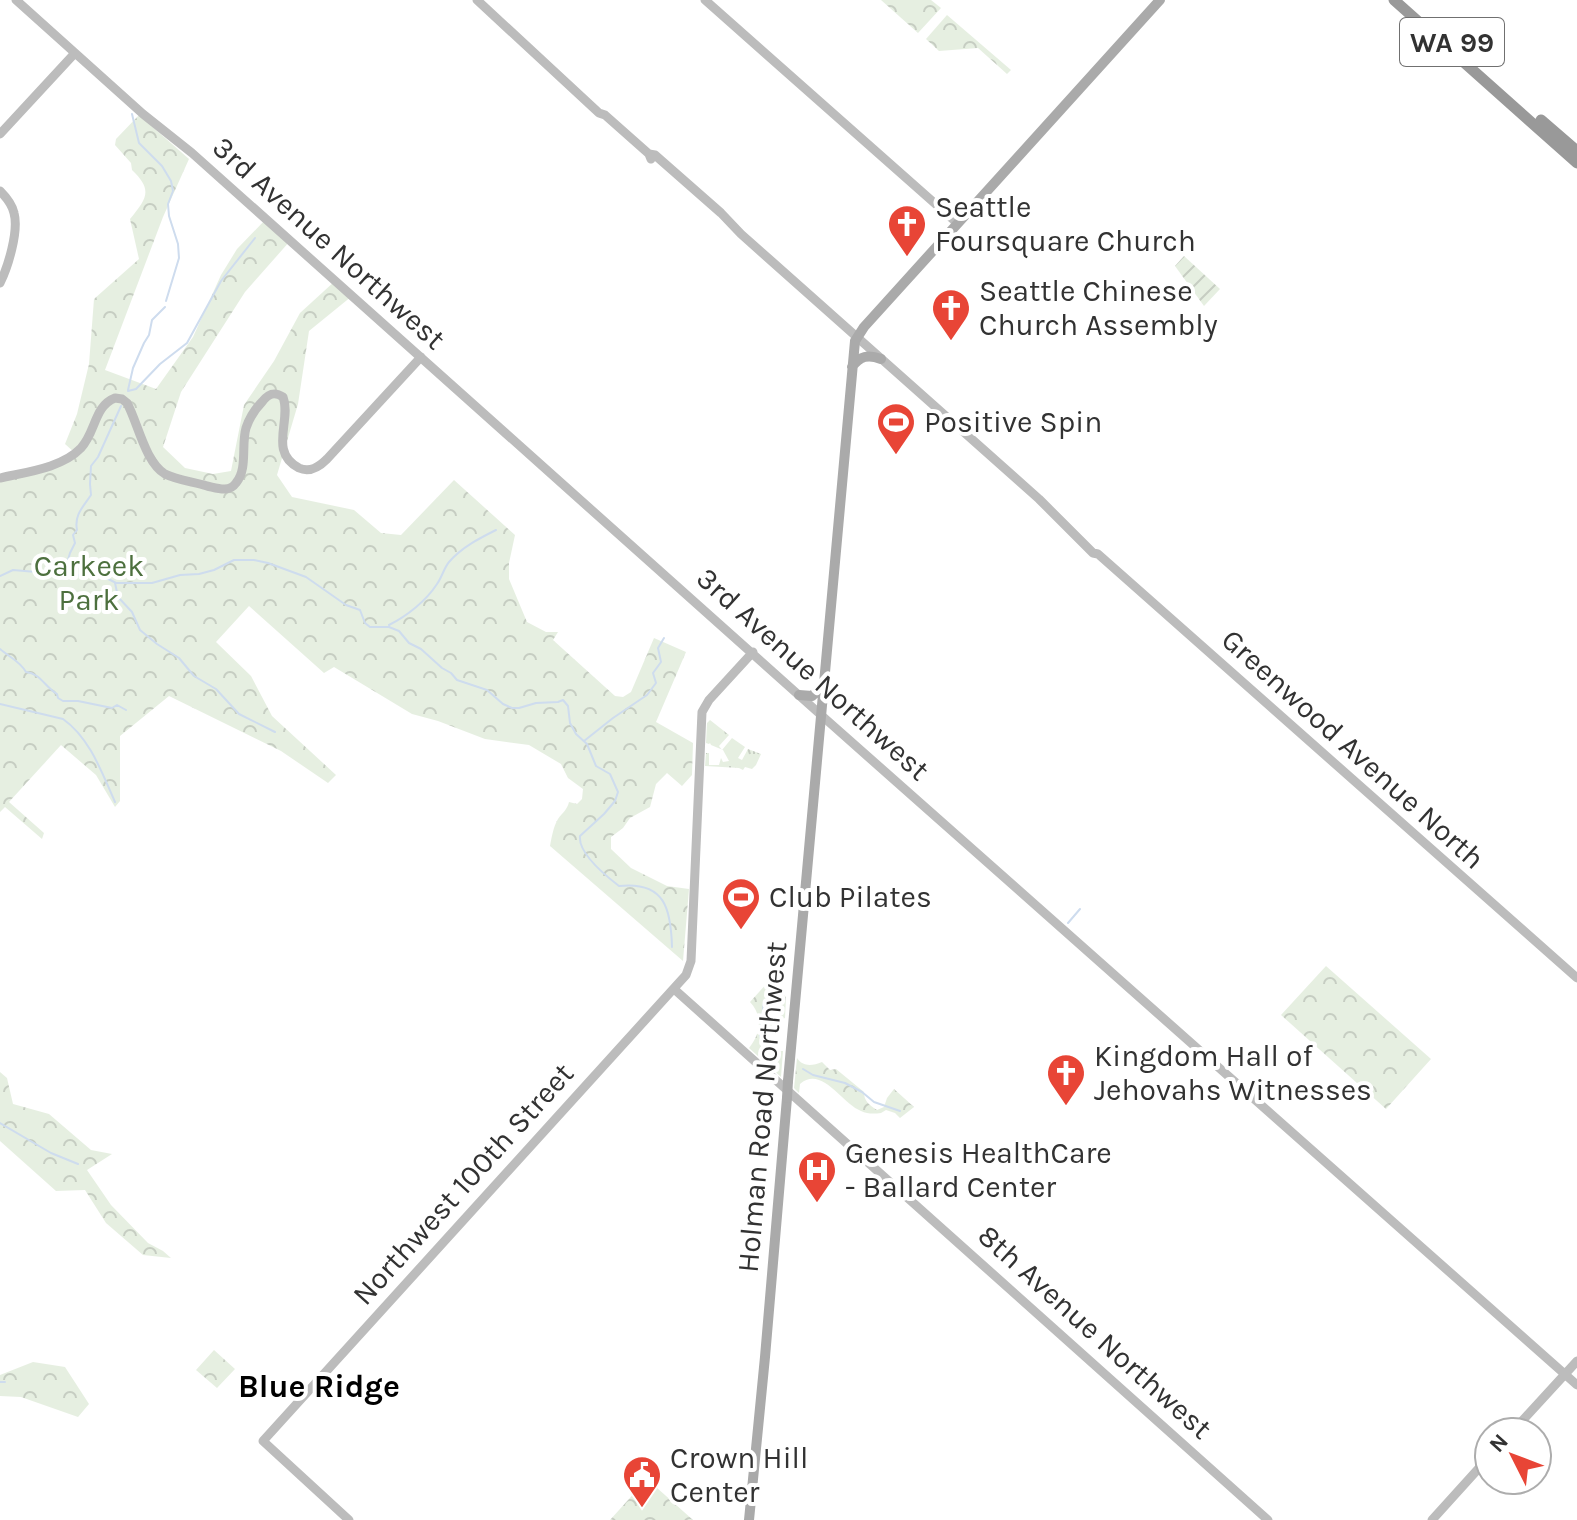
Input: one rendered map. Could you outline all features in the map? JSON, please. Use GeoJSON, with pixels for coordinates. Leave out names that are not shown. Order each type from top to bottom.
{"type":"FeatureCollection","features":[{"type":"Feature","properties":{"kind":"highway","name":"WA 99"},"geometry":{"type":"LineString","coordinates":[[1394,0],[1577,163]]}},
{"type":"Feature","properties":{"kind":"highway","name":"WA 99"},"geometry":{"type":"LineString","coordinates":[[1405,0],[1577,151]]}},
{"type":"Feature","properties":{"kind":"main road"},"geometry":{"type":"LineString","coordinates":[[857,337],[1160,0]]}},
{"type":"Feature","properties":{"kind":"main road","name":"Holman Road Northwest"},"geometry":{"type":"LineString","coordinates":[[749,1520],[853,347],[857,337]]}},
{"type":"Feature","properties":{"kind":"main road"},"geometry":{"type":"LineString","coordinates":[[852,367],[867,356],[881,359]]}},
{"type":"Feature","properties":{"kind":"main road"},"geometry":{"type":"LineString","coordinates":[[799,695],[812,696],[823,686]]}},
{"type":"Feature","properties":{"kind":"street","name":"3rd Avenue Northwest"},"geometry":{"type":"LineString","coordinates":[[16,0],[1577,1385]]}},
{"type":"Feature","properties":{"kind":"street","name":"Greenwood Avenue North"},"geometry":{"type":"LineString","coordinates":[[477,0],[599,113],[649,154],[655,155],[721,213],[730,225],[1067,525],[1069,531],[1087,548],[1098,554],[1577,978]]}},
{"type":"Feature","properties":{"kind":"street"},"geometry":{"type":"LineString","coordinates":[[705,0],[957,223]]}},
{"type":"Feature","properties":{"kind":"street"},"geometry":{"type":"LineString","coordinates":[[0,134],[75,53]]}},
{"type":"Feature","properties":{"kind":"street"},"geometry":{"type":"LineString","coordinates":[[0,191],[15,214],[15,230],[0,283]]}},
{"type":"Feature","properties":{"kind":"street"},"geometry":{"type":"LineString","coordinates":[[0,478],[42,468],[75,453],[88,439],[103,406],[115,398],[127,403],[148,455],[160,470],[170,476],[227,489],[233,487],[239,478],[245,429],[252,415],[265,398],[277,393],[283,397],[286,407],[282,441],[287,455],[296,466],[309,470],[318,467],[421,357]]}},
{"type":"Feature","properties":{"kind":"street","name":"Northwest 100th Street"},"geometry":{"type":"LineString","coordinates":[[349,1520],[263,1441],[688,971],[703,710],[711,697],[753,652]]}},
{"type":"Feature","properties":{"kind":"street","name":"8th Avenue Northwest"},"geometry":{"type":"LineString","coordinates":[[674,989],[1268,1520]]}},
{"type":"Feature","properties":{"kind":"street"},"geometry":{"type":"LineString","coordinates":[[1527,1416],[1577,1361]]}},
{"type":"Feature","properties":{"kind":"street"},"geometry":{"type":"LineString","coordinates":[[1432,1520],[1473,1475]]}},
{"type":"Feature","properties":{"kind":"green space"},"geometry":{"type":"Polygon","coordinates":[[[881,0],[931,0],[941,8],[918,33],[881,0]]]}},
{"type":"Feature","properties":{"kind":"green space"},"geometry":{"type":"Polygon","coordinates":[[[947,15],[1011,70],[1007,74],[978,48],[939,51],[926,39],[947,15]]]}},
{"type":"Feature","properties":{"kind":"green space","name":"Carkeek Park"},"geometry":{"type":"Polygon","coordinates":[[[139,115],[189,159],[163,217],[105,370],[156,389],[193,337],[221,275],[237,249],[266,219],[290,241],[245,292],[181,392],[163,447],[185,468],[213,474],[231,471],[244,405],[274,361],[300,313],[335,281],[352,296],[309,331],[298,404],[277,475],[292,497],[354,510],[381,533],[401,535],[454,480],[515,535],[509,579],[527,622],[546,632],[558,632],[553,640],[615,696],[623,697],[631,692],[654,638],[686,652],[656,722],[693,743],[692,775],[682,786],[667,773],[656,784],[650,807],[630,818],[611,837],[611,849],[631,868],[667,886],[689,889],[683,961],[550,846],[556,822],[569,802],[577,804],[582,799],[583,789],[568,778],[561,764],[529,745],[485,739],[412,714],[334,667],[324,673],[249,606],[216,642],[251,676],[272,716],[336,775],[328,783],[281,751],[169,696],[120,736],[120,801],[115,807],[96,775],[61,745],[9,802],[44,833],[42,839],[5,807],[0,812],[0,478],[42,468],[75,453],[65,444],[77,414],[89,364],[94,299],[139,259],[130,219],[144,200],[145,189],[132,170],[131,163],[115,145],[116,139],[139,115]]]}},
{"type":"Feature","properties":{"kind":"green space"},"geometry":{"type":"Polygon","coordinates":[[[1184,256],[1220,289],[1204,306],[1175,266],[1184,256]]]}},
{"type":"Feature","properties":{"kind":"green space"},"geometry":{"type":"Polygon","coordinates":[[[710,720],[729,735],[719,746],[722,749],[706,743],[707,723],[710,720]]]}},
{"type":"Feature","properties":{"kind":"green space"},"geometry":{"type":"Polygon","coordinates":[[[732,738],[745,747],[738,758],[742,760],[748,749],[761,754],[752,769],[705,766],[706,753],[709,753],[709,765],[719,765],[721,758],[723,762],[729,761],[722,750],[732,738]]]}},
{"type":"Feature","properties":{"kind":"green space"},"geometry":{"type":"Polygon","coordinates":[[[1326,966],[1431,1059],[1386,1109],[1281,1015],[1326,966]]]}},
{"type":"Feature","properties":{"kind":"green space"},"geometry":{"type":"Polygon","coordinates":[[[769,981],[786,997],[785,1018],[772,1025],[765,1037],[767,1046],[783,1051],[781,1077],[749,1048],[759,1025],[757,1013],[750,1002],[769,981]]]}},
{"type":"Feature","properties":{"kind":"green space"},"geometry":{"type":"Polygon","coordinates":[[[797,1058],[805,1064],[822,1062],[830,1070],[836,1069],[864,1092],[865,1098],[877,1110],[884,1107],[894,1089],[914,1107],[900,1118],[886,1110],[866,1113],[816,1079],[800,1084],[799,1093],[794,1088],[797,1058]]]}},
{"type":"Feature","properties":{"kind":"green space"},"geometry":{"type":"Polygon","coordinates":[[[0,1072],[7,1078],[13,1104],[49,1114],[91,1150],[112,1154],[87,1170],[111,1205],[148,1243],[171,1258],[143,1255],[106,1223],[85,1190],[56,1191],[0,1141],[0,1072]]]}},
{"type":"Feature","properties":{"kind":"green space"},"geometry":{"type":"Polygon","coordinates":[[[214,1350],[235,1369],[217,1388],[196,1370],[214,1350]]]}},
{"type":"Feature","properties":{"kind":"green space"},"geometry":{"type":"Polygon","coordinates":[[[33,1362],[65,1367],[89,1404],[78,1417],[21,1397],[0,1396],[0,1375],[33,1362]]]}},
{"type":"Feature","properties":{"kind":"green space"},"geometry":{"type":"Polygon","coordinates":[[[647,1479],[693,1520],[610,1520],[647,1479]]]}},
{"type":"Feature","properties":{"kind":"waterway"},"geometry":{"type":"LineString","coordinates":[[132,114],[139,143],[162,166],[173,191],[168,204],[169,216],[179,258],[166,301]]}},
{"type":"Feature","properties":{"kind":"waterway"},"geometry":{"type":"LineString","coordinates":[[128,391],[136,389],[160,364],[187,343],[221,281],[255,238]]}},
{"type":"Feature","properties":{"kind":"waterway"},"geometry":{"type":"LineString","coordinates":[[128,390],[133,368],[149,335],[152,320],[165,307]]}},
{"type":"Feature","properties":{"kind":"waterway"},"geometry":{"type":"LineString","coordinates":[[64,573],[75,543],[73,535],[77,530],[78,515],[91,495],[91,466],[121,406]]}},
{"type":"Feature","properties":{"kind":"waterway"},"geometry":{"type":"LineString","coordinates":[[389,625],[409,613],[427,596],[454,557],[471,543],[496,530]]}},
{"type":"Feature","properties":{"kind":"waterway"},"geometry":{"type":"LineString","coordinates":[[0,576],[13,570],[56,576],[70,572],[83,577],[97,573],[116,583],[152,583],[214,570],[234,560],[268,563],[306,577],[346,605],[360,610],[370,627],[389,627],[399,631],[409,643],[421,649],[457,680],[487,690],[503,704],[519,708],[563,700],[568,706],[570,723],[576,734],[587,744],[596,766],[610,774],[618,792],[604,814],[580,836],[583,850],[619,886],[647,888],[656,893],[667,910],[672,947]]}},
{"type":"Feature","properties":{"kind":"waterway"},"geometry":{"type":"LineString","coordinates":[[115,583],[118,597],[132,612],[140,630],[179,658],[194,676],[216,689],[239,714],[275,732]]}},
{"type":"Feature","properties":{"kind":"waterway"},"geometry":{"type":"LineString","coordinates":[[584,741],[647,695],[656,683],[653,673],[661,662],[658,648],[664,638]]}},
{"type":"Feature","properties":{"kind":"waterway"},"geometry":{"type":"LineString","coordinates":[[0,649],[26,672],[39,678],[63,701],[112,708],[117,705],[126,710]]}},
{"type":"Feature","properties":{"kind":"waterway"},"geometry":{"type":"LineString","coordinates":[[0,704],[63,719],[81,736],[115,802]]}},
{"type":"Feature","properties":{"kind":"waterway"},"geometry":{"type":"LineString","coordinates":[[1068,923],[1080,909]]}},
{"type":"Feature","properties":{"kind":"waterway"},"geometry":{"type":"LineString","coordinates":[[764,1002],[760,1035],[764,1047],[774,1052]]}},
{"type":"Feature","properties":{"kind":"waterway"},"geometry":{"type":"LineString","coordinates":[[803,1069],[813,1075],[845,1083],[874,1102],[900,1111]]}},
{"type":"Feature","properties":{"kind":"waterway"},"geometry":{"type":"LineString","coordinates":[[0,1123],[51,1153],[78,1164]]}},
{"type":"Feature","properties":{"kind":"waterway"},"geometry":{"type":"LineString","coordinates":[[0,1382],[5,1382]]}},
{"type":"Feature","properties":{"kind":"place","name":"Seattle Foursquare Church"},"geometry":{"type":"Point","coordinates":[907,258]}},
{"type":"Feature","properties":{"kind":"place","name":"Seattle Chinese Church Assembly"},"geometry":{"type":"Point","coordinates":[951,342]}},
{"type":"Feature","properties":{"kind":"place","name":"Positive Spin"},"geometry":{"type":"Point","coordinates":[896,456]}},
{"type":"Feature","properties":{"kind":"place","name":"Club Pilates"},"geometry":{"type":"Point","coordinates":[741,931]}},
{"type":"Feature","properties":{"kind":"place","name":"Kingdom Hall of Jehovahs Witnesses"},"geometry":{"type":"Point","coordinates":[1066,1107]}},
{"type":"Feature","properties":{"kind":"place","name":"Genesis HealthCare - Ballard Center"},"geometry":{"type":"Point","coordinates":[817,1204]}},
{"type":"Feature","properties":{"kind":"place","name":"Crown Hill Center"},"geometry":{"type":"Point","coordinates":[642,1509]}},
{"type":"Feature","properties":{"kind":"district","name":"Blue Ridge"},"geometry":{"type":"Point","coordinates":[319,1386]}}]}
